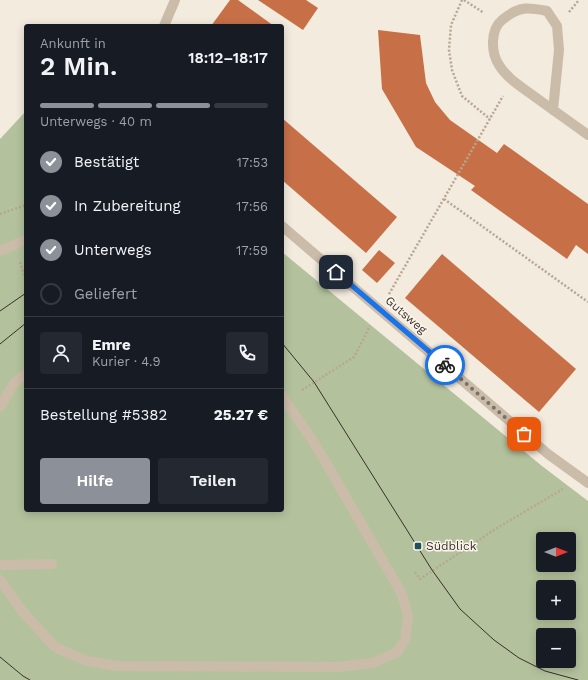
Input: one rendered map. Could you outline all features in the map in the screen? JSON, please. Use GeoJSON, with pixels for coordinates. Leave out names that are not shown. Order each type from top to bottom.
{"type":"FeatureCollection","features":[{"type":"Feature","properties":{"kind":"street"},"geometry":{"type":"LineString","coordinates":[[165,24],[176,0]]}},
{"type":"Feature","properties":{"kind":"street"},"geometry":{"type":"LineString","coordinates":[[553,110],[559,50],[557,26],[547,11],[529,7],[513,11],[499,23],[493,39],[493,53],[499,66],[513,80],[553,110],[588,135]]}},
{"type":"Feature","properties":{"kind":"street","name":"Gutsweg"},"geometry":{"type":"LineString","coordinates":[[284,228],[548,454],[584,481]]}},
{"type":"Feature","properties":{"kind":"street"},"geometry":{"type":"LineString","coordinates":[[0,251],[24,241]]}},
{"type":"Feature","properties":{"kind":"street"},"geometry":{"type":"LineString","coordinates":[[0,406],[14,383],[24,376]]}},
{"type":"Feature","properties":{"kind":"street"},"geometry":{"type":"LineString","coordinates":[[0,580],[22,612],[55,647],[88,661],[118,666],[336,667],[373,663],[397,652],[405,640],[408,616],[402,594],[315,444],[284,399]]}},
{"type":"Feature","properties":{"kind":"street"},"geometry":{"type":"LineString","coordinates":[[0,565],[52,564]]}},
{"type":"Feature","properties":{"kind":"path"},"geometry":{"type":"LineString","coordinates":[[490,119],[462,96],[452,70],[449,50],[451,25],[463,0],[499,23]]}},
{"type":"Feature","properties":{"kind":"path"},"geometry":{"type":"LineString","coordinates":[[314,382],[354,357],[380,309],[513,80]]}},
{"type":"Feature","properties":{"kind":"path"},"geometry":{"type":"LineString","coordinates":[[444,199],[588,302]]}},
{"type":"Feature","properties":{"kind":"path"},"geometry":{"type":"LineString","coordinates":[[0,214],[24,206]]}},
{"type":"Feature","properties":{"kind":"path"},"geometry":{"type":"LineString","coordinates":[[415,572],[420,578],[490,532],[584,481]]}},
{"type":"Feature","properties":{"kind":"green space"},"geometry":{"type":"Polygon","coordinates":[[[24,113],[24,512],[284,512],[284,254],[542,466],[588,501],[588,680],[0,680],[0,139],[24,113]]]}},
{"type":"Feature","properties":{"kind":"building"},"geometry":{"type":"Polygon","coordinates":[[[230,0],[238,0],[271,24],[212,24],[230,0]]]}},
{"type":"Feature","properties":{"kind":"building"},"geometry":{"type":"Polygon","coordinates":[[[258,0],[306,0],[318,8],[303,30],[258,0]]]}},
{"type":"Feature","properties":{"kind":"building"},"geometry":{"type":"Polygon","coordinates":[[[378,30],[420,35],[426,83],[435,102],[450,120],[497,153],[504,144],[588,204],[588,254],[576,245],[567,259],[471,190],[475,186],[416,147],[382,89],[378,30]]]}},
{"type":"Feature","properties":{"kind":"building"},"geometry":{"type":"Polygon","coordinates":[[[284,120],[397,217],[366,253],[284,182],[284,120]]]}},
{"type":"Feature","properties":{"kind":"building"},"geometry":{"type":"Polygon","coordinates":[[[379,250],[395,263],[377,283],[362,270],[379,250]]]}},
{"type":"Feature","properties":{"kind":"building"},"geometry":{"type":"Polygon","coordinates":[[[442,254],[576,369],[539,412],[405,298],[442,254]]]}},
{"type":"Feature","properties":{"kind":"tram line"},"geometry":{"type":"LineString","coordinates":[[0,311],[24,294]]}},
{"type":"Feature","properties":{"kind":"tram line"},"geometry":{"type":"LineString","coordinates":[[0,344],[24,325]]}},
{"type":"Feature","properties":{"kind":"tram line"},"geometry":{"type":"LineString","coordinates":[[284,345],[314,382],[432,570],[460,609],[494,640],[519,658],[545,671],[578,680]]}},
{"type":"Feature","properties":{"kind":"tram line"},"geometry":{"type":"LineString","coordinates":[[0,657],[30,680]]}},
{"type":"Feature","properties":{"kind":"way so far"},"geometry":{"type":"LineString","coordinates":[[445,365],[524,434]]}},
{"type":"Feature","properties":{"kind":"place","name":"Südblick"},"geometry":{"type":"Point","coordinates":[418,546]}},
{"type":"Feature","properties":{"kind":"route"},"geometry":{"type":"LineString","coordinates":[[336,272],[445,365]]}}]}
